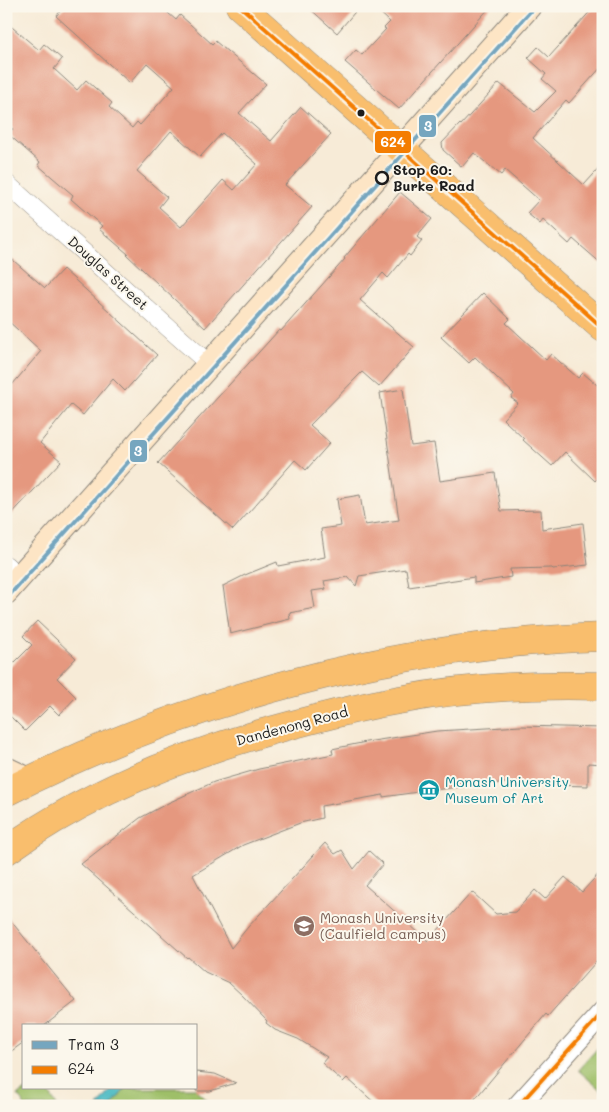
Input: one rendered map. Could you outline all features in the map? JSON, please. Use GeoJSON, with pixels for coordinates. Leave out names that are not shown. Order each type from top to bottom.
{"type":"FeatureCollection","features":[{"type":"Feature","properties":{"kind":"main road"},"geometry":{"type":"LineString","coordinates":[[240,6],[603,328]]}},
{"type":"Feature","properties":{"kind":"main road"},"geometry":{"type":"LineString","coordinates":[[11,578],[209,364],[529,6]]}},
{"type":"Feature","properties":{"kind":"main road"},"geometry":{"type":"LineString","coordinates":[[14,780],[156,725],[231,700],[312,677],[454,650],[514,643],[603,637]]}},
{"type":"Feature","properties":{"kind":"main road","name":"Dandenong Road"},"geometry":{"type":"LineString","coordinates":[[6,851],[68,812],[140,776],[196,754],[284,727],[400,699],[516,686],[603,686]]}},
{"type":"Feature","properties":{"kind":"street","name":"Douglas Street"},"geometry":{"type":"LineString","coordinates":[[6,183],[209,364]]}},
{"type":"Feature","properties":{"kind":"street"},"geometry":{"type":"LineString","coordinates":[[518,1106],[603,1012]]}},
{"type":"Feature","properties":{"kind":"green space"},"geometry":{"type":"Polygon","coordinates":[[[603,1042],[603,1092],[578,1070],[603,1042]]]}},
{"type":"Feature","properties":{"kind":"green space"},"geometry":{"type":"Polygon","coordinates":[[[25,1090],[47,1090],[57,1106],[25,1106],[18,1095],[25,1090]]]}},
{"type":"Feature","properties":{"kind":"green space"},"geometry":{"type":"Polygon","coordinates":[[[124,1090],[196,1090],[208,1101],[208,1106],[111,1106],[124,1090]]]}},
{"type":"Feature","properties":{"kind":"water"},"geometry":{"type":"Polygon","coordinates":[[[111,1090],[124,1090],[111,1106],[98,1106],[111,1090]]]}},
{"type":"Feature","properties":{"kind":"building"},"geometry":{"type":"Polygon","coordinates":[[[65,6],[160,6],[176,20],[180,15],[212,44],[215,41],[266,84],[239,113],[271,141],[301,107],[331,134],[285,185],[312,207],[205,328],[128,254],[99,229],[102,226],[71,199],[73,195],[38,165],[40,162],[8,134],[13,129],[6,123],[6,22],[39,50],[44,44],[62,59],[54,69],[77,90],[86,80],[112,103],[109,107],[132,128],[137,122],[140,125],[174,87],[147,63],[130,83],[56,16],[65,6]],[[171,131],[137,171],[167,197],[159,207],[181,227],[223,180],[234,190],[257,164],[222,133],[200,157],[171,131]]]}},
{"type":"Feature","properties":{"kind":"building"},"geometry":{"type":"Polygon","coordinates":[[[307,6],[360,6],[337,33],[307,6]]]}},
{"type":"Feature","properties":{"kind":"building"},"geometry":{"type":"Polygon","coordinates":[[[373,6],[491,6],[399,109],[345,62],[356,50],[362,55],[390,22],[373,6]]]}},
{"type":"Feature","properties":{"kind":"building"},"geometry":{"type":"Polygon","coordinates":[[[595,6],[603,6],[603,65],[569,103],[566,100],[533,138],[584,185],[603,164],[603,265],[573,239],[569,244],[543,220],[540,224],[527,213],[539,200],[505,170],[501,175],[474,153],[462,167],[443,150],[442,143],[499,83],[535,112],[556,91],[542,79],[546,74],[528,58],[538,47],[549,57],[595,6]]]}},
{"type":"Feature","properties":{"kind":"building"},"geometry":{"type":"Polygon","coordinates":[[[400,192],[432,219],[417,237],[422,241],[410,256],[408,254],[388,278],[383,273],[360,300],[414,347],[379,387],[362,372],[310,425],[330,443],[306,470],[295,460],[233,530],[158,463],[279,330],[281,331],[345,259],[400,192]]]}},
{"type":"Feature","properties":{"kind":"building"},"geometry":{"type":"Polygon","coordinates":[[[6,254],[45,288],[63,269],[157,355],[125,391],[113,379],[83,415],[71,405],[40,443],[61,461],[6,520],[6,392],[41,351],[6,319],[6,254]]]}},
{"type":"Feature","properties":{"kind":"building"},"geometry":{"type":"Polygon","coordinates":[[[483,293],[510,319],[506,323],[546,360],[551,354],[578,378],[583,373],[603,390],[603,472],[595,481],[565,452],[552,466],[523,440],[503,419],[518,403],[511,398],[514,394],[475,357],[469,363],[441,337],[483,293]]]}},
{"type":"Feature","properties":{"kind":"building"},"geometry":{"type":"Polygon","coordinates":[[[403,389],[411,446],[434,443],[440,481],[495,473],[501,511],[541,510],[542,529],[583,523],[588,565],[553,569],[510,569],[511,577],[474,583],[474,577],[409,587],[406,569],[359,576],[356,586],[348,577],[324,581],[326,589],[312,591],[315,608],[289,613],[290,619],[230,634],[223,586],[277,562],[278,566],[325,557],[321,529],[341,526],[337,499],[360,495],[365,525],[399,520],[380,393],[403,389]]]}},
{"type":"Feature","properties":{"kind":"building"},"geometry":{"type":"Polygon","coordinates":[[[37,621],[76,658],[57,678],[76,697],[59,715],[50,706],[25,731],[6,712],[6,671],[32,645],[23,636],[37,621]]]}},
{"type":"Feature","properties":{"kind":"building"},"geometry":{"type":"Polygon","coordinates":[[[521,726],[603,728],[603,764],[588,763],[588,786],[553,785],[553,783],[499,783],[383,797],[383,795],[321,806],[322,818],[300,823],[243,845],[193,875],[231,948],[325,843],[335,854],[342,850],[354,869],[369,851],[383,864],[365,885],[428,941],[472,892],[496,914],[515,912],[535,890],[545,899],[565,877],[582,892],[603,869],[603,954],[548,1016],[546,1014],[469,1106],[378,1106],[347,1078],[343,1082],[322,1063],[327,1057],[298,1039],[275,1030],[266,1023],[267,1021],[229,983],[205,972],[187,958],[81,864],[140,818],[214,782],[259,769],[333,754],[332,749],[366,742],[437,731],[521,726]]]}},
{"type":"Feature","properties":{"kind":"building"},"geometry":{"type":"Polygon","coordinates":[[[6,915],[76,1001],[47,1024],[22,1024],[22,1043],[6,1055],[6,915]]]}},
{"type":"Feature","properties":{"kind":"building"},"geometry":{"type":"Polygon","coordinates":[[[198,1072],[215,1074],[236,1083],[210,1091],[196,1091],[198,1090],[198,1072]]]}},
{"type":"Feature","properties":{"kind":"tram line","name":"3"},"geometry":{"type":"LineString","coordinates":[[6,599],[535,6]]}},
{"type":"Feature","properties":{"kind":"transit line","name":"624"},"geometry":{"type":"LineString","coordinates":[[240,6],[603,328]]}},
{"type":"Feature","properties":{"kind":"transit line","name":"624"},"geometry":{"type":"LineString","coordinates":[[518,1106],[603,1012]]}},
{"type":"Feature","properties":{"kind":"place","name":"Stop 60: Burke Road"},"geometry":{"type":"Point","coordinates":[382,178]}},
{"type":"Feature","properties":{"kind":"place","name":"Monash University Museum of Art"},"geometry":{"type":"Point","coordinates":[429,790]}},
{"type":"Feature","properties":{"kind":"place","name":"Monash University (Caulfield campus)"},"geometry":{"type":"Point","coordinates":[304,926]}}]}
